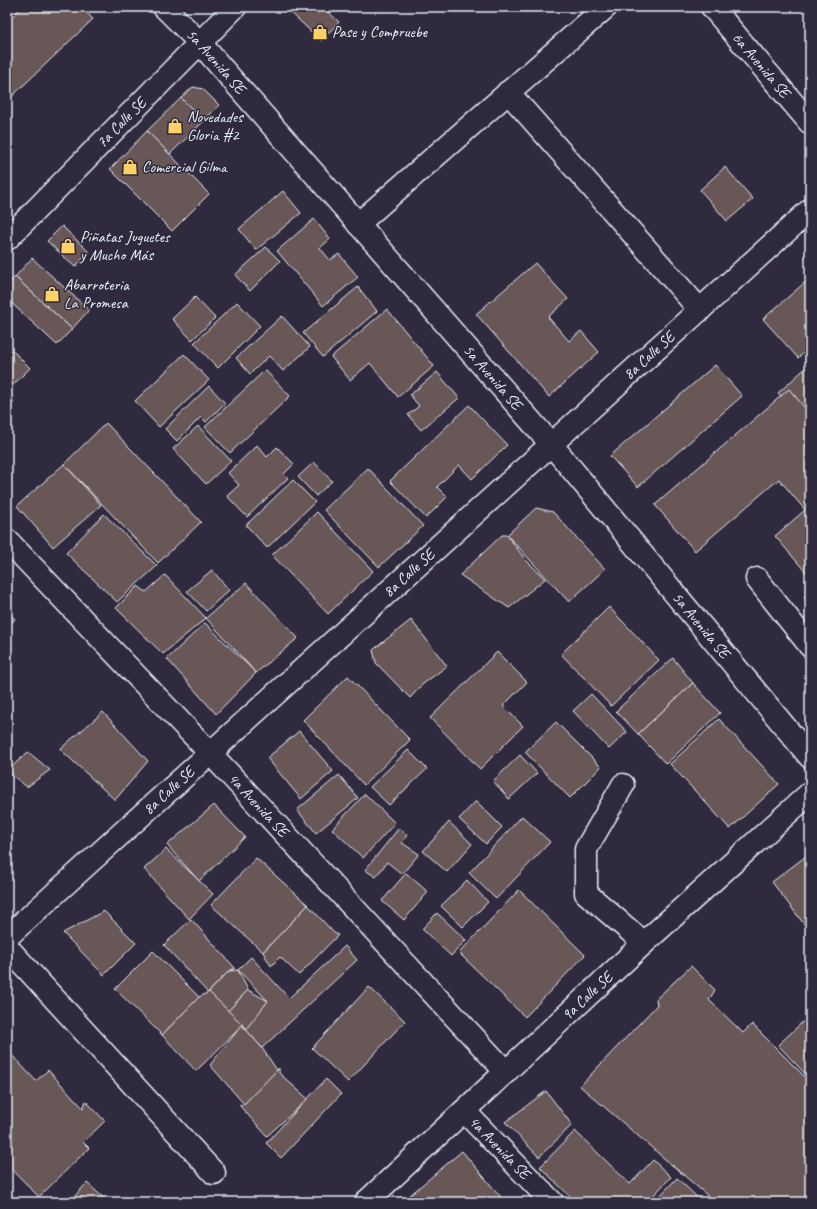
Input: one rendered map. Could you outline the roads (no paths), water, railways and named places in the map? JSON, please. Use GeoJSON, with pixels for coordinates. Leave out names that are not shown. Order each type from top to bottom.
{"type":"FeatureCollection","features":[{"type":"Feature","properties":{"kind":"street","name":"5a Avenida SE"},"geometry":{"type":"LineString","coordinates":[[164,7],[200,43],[551,444],[810,757]]}},
{"type":"Feature","properties":{"kind":"street","name":"7a Calle SE"},"geometry":{"type":"LineString","coordinates":[[7,238],[235,7]]}},
{"type":"Feature","properties":{"kind":"street"},"geometry":{"type":"LineString","coordinates":[[358,224],[606,7]]}},
{"type":"Feature","properties":{"kind":"street","name":"6a Avenida SE"},"geometry":{"type":"LineString","coordinates":[[712,7],[810,123]]}},
{"type":"Feature","properties":{"kind":"street"},"geometry":{"type":"LineString","coordinates":[[508,92],[700,310]]}},
{"type":"Feature","properties":{"kind":"street","name":"8a Calle SE"},"geometry":{"type":"LineString","coordinates":[[7,937],[810,210]]}},
{"type":"Feature","properties":{"kind":"street","name":"4a Avenida SE"},"geometry":{"type":"LineString","coordinates":[[7,540],[210,753],[506,1072]]}},
{"type":"Feature","properties":{"kind":"street"},"geometry":{"type":"LineString","coordinates":[[757,580],[810,646]]}},
{"type":"Feature","properties":{"kind":"street"},"geometry":{"type":"LineString","coordinates":[[623,785],[586,849],[586,893],[644,943]]}},
{"type":"Feature","properties":{"kind":"street","name":"9a Calle SE"},"geometry":{"type":"LineString","coordinates":[[366,1202],[644,943],[810,793]]}},
{"type":"Feature","properties":{"kind":"street"},"geometry":{"type":"LineString","coordinates":[[7,947],[214,1173]]}},
{"type":"Feature","properties":{"kind":"street","name":"4a Avenida SE"},"geometry":{"type":"LineString","coordinates":[[464,1111],[552,1202]]}},
{"type":"Feature","properties":{"kind":"place","name":"Pase y Compruebe"},"geometry":{"type":"Point","coordinates":[320,32]}},
{"type":"Feature","properties":{"kind":"place","name":"Novedades Gloria #2"},"geometry":{"type":"Point","coordinates":[175,126]}},
{"type":"Feature","properties":{"kind":"place","name":"Comercial Gilma"},"geometry":{"type":"Point","coordinates":[130,167]}},
{"type":"Feature","properties":{"kind":"place","name":"Piñatas Juguetes y Mucho Más"},"geometry":{"type":"Point","coordinates":[68,246]}},
{"type":"Feature","properties":{"kind":"place","name":"Abarroteria La Promesa"},"geometry":{"type":"Point","coordinates":[52,294]}}]}
